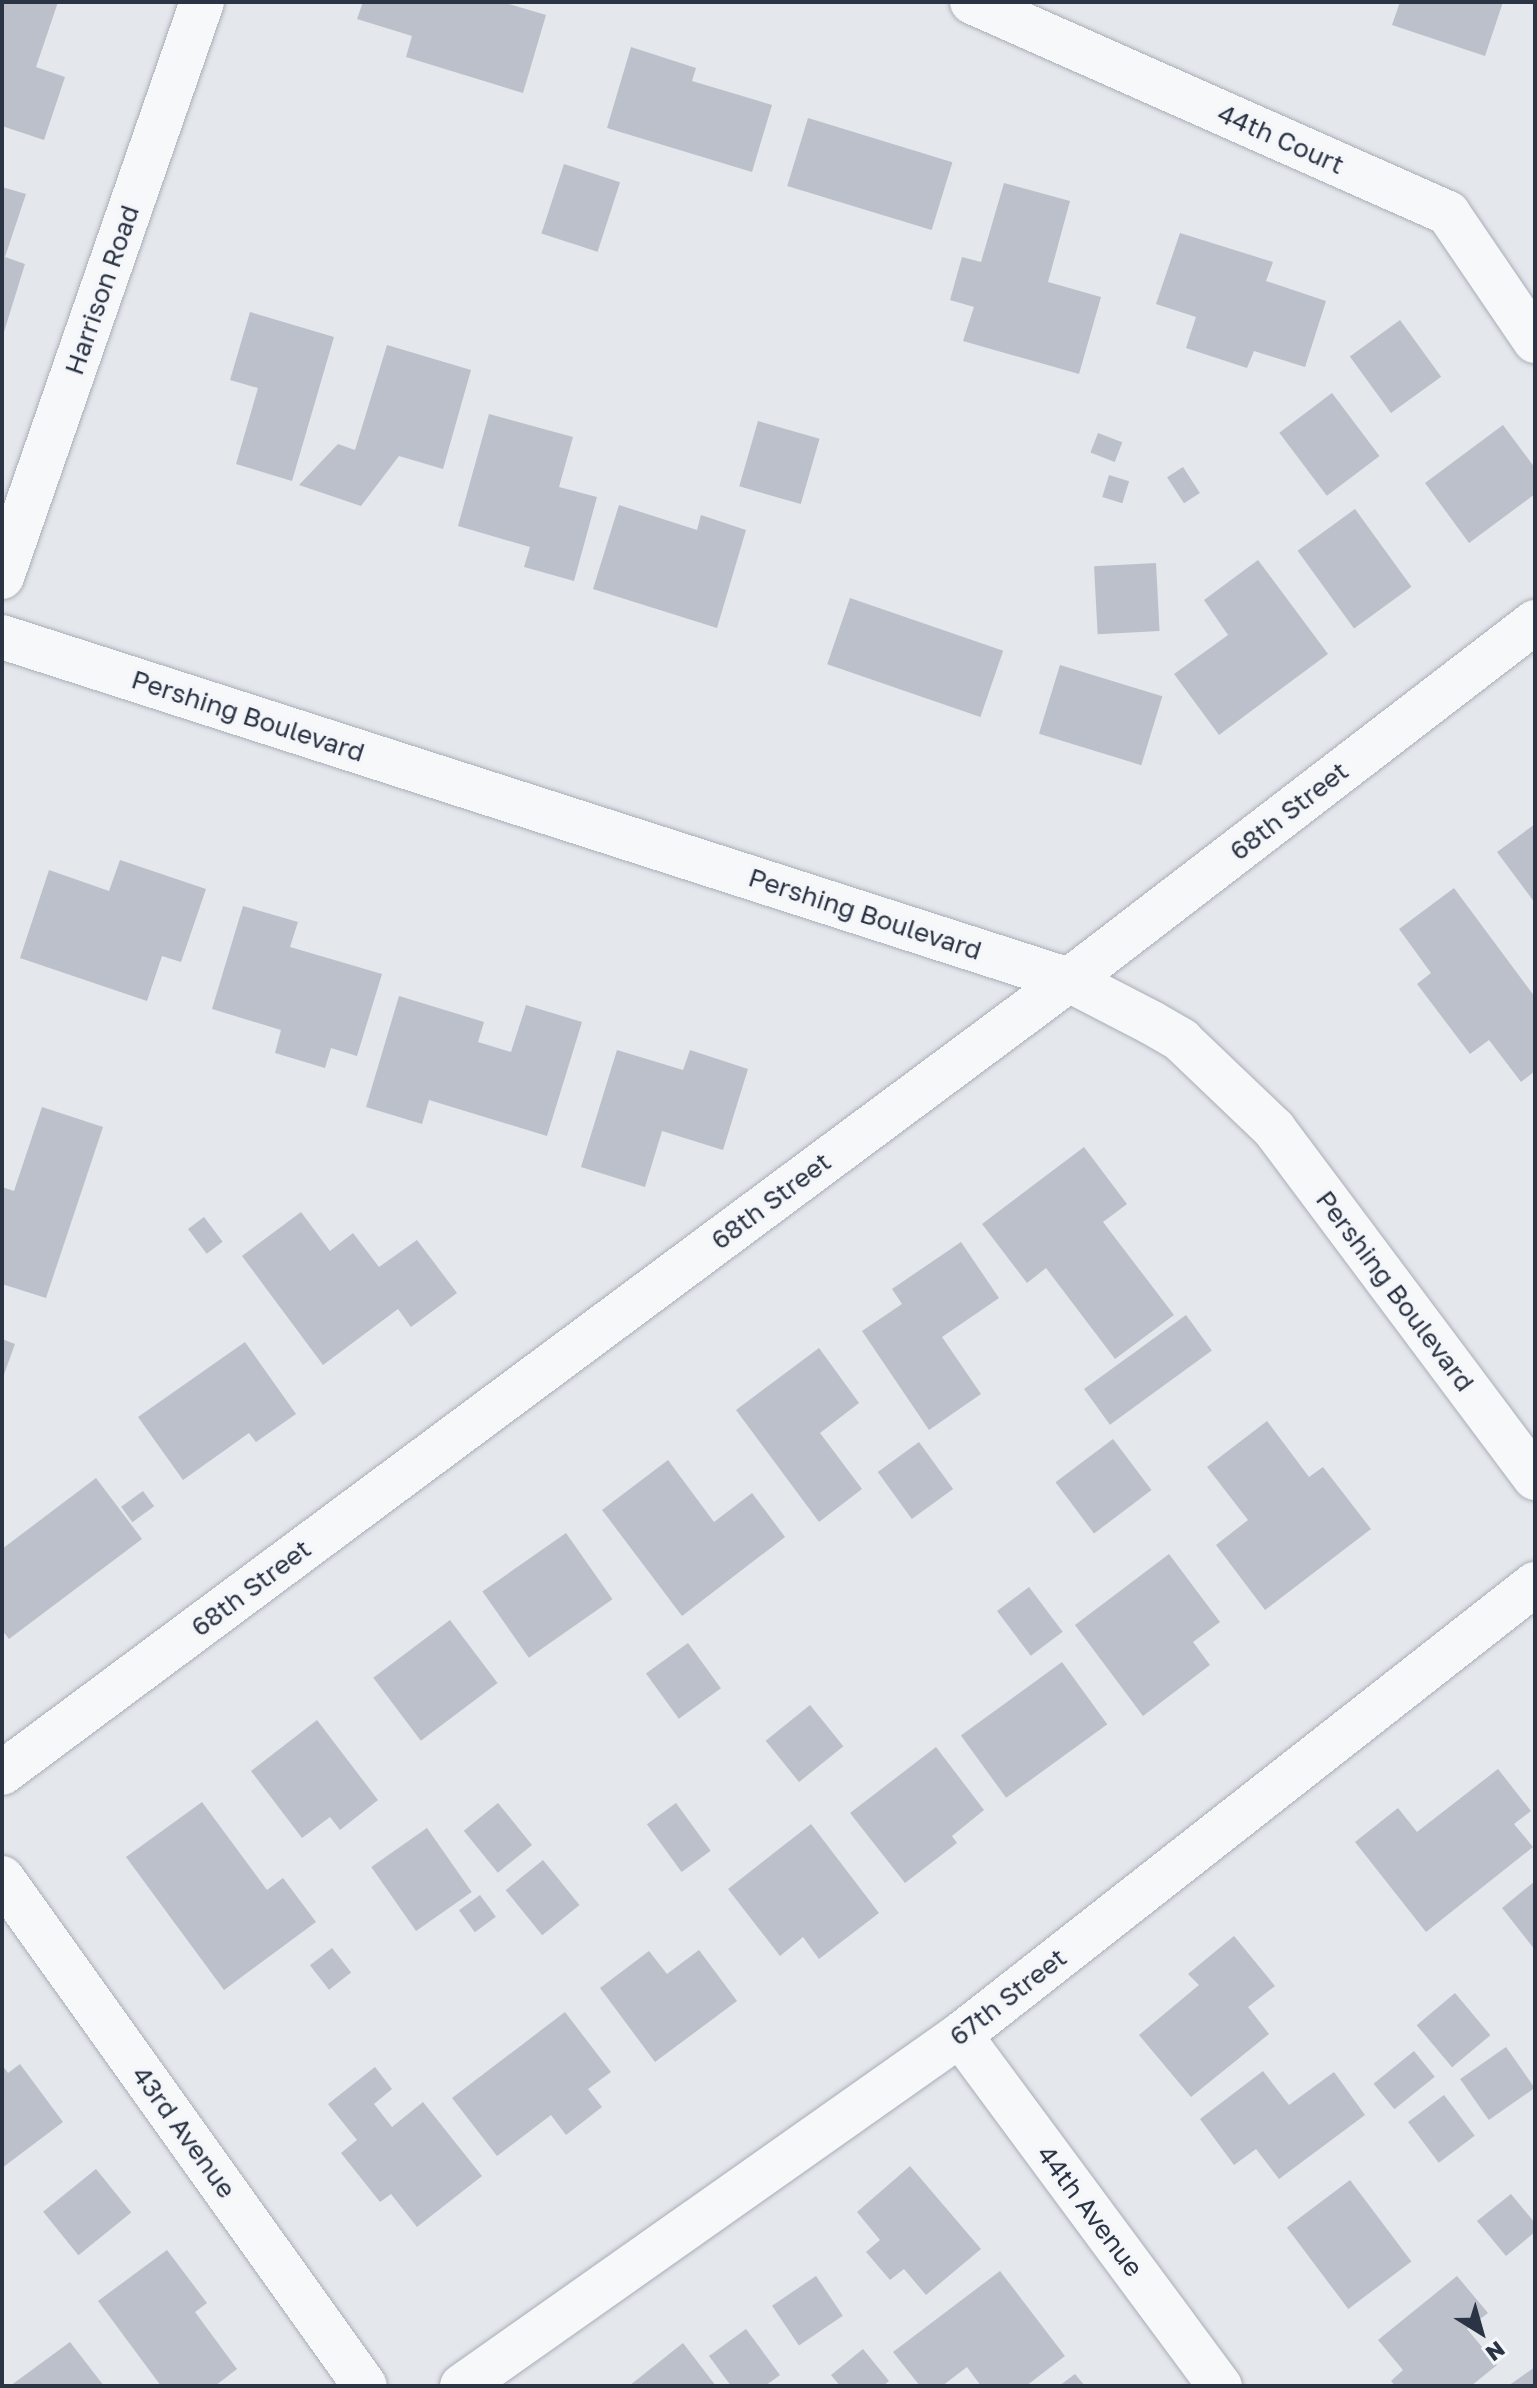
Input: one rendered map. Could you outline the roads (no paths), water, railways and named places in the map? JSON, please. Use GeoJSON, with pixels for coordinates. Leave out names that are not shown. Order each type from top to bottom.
{"type":"FeatureCollection","features":[{"type":"Feature","properties":{"kind":"street","name":"Harrison Road"},"geometry":{"type":"LineString","coordinates":[[2,577],[202,2]]}},
{"type":"Feature","properties":{"kind":"street","name":"44th Court"},"geometry":{"type":"LineString","coordinates":[[974,2],[1448,213],[1535,341]]}},
{"type":"Feature","properties":{"kind":"street","name":"68th Street"},"geometry":{"type":"LineString","coordinates":[[2,1773],[1069,980],[1535,622]]}},
{"type":"Feature","properties":{"kind":"street","name":"Pershing Boulevard"},"geometry":{"type":"LineString","coordinates":[[2,637],[1069,980],[1181,1040],[1274,1129],[1535,1478]]}},
{"type":"Feature","properties":{"kind":"street","name":"67th Street"},"geometry":{"type":"LineString","coordinates":[[462,2386],[960,2035],[1535,1584]]}},
{"type":"Feature","properties":{"kind":"street","name":"43rd Avenue"},"geometry":{"type":"LineString","coordinates":[[2,1878],[365,2386]]}},
{"type":"Feature","properties":{"kind":"street","name":"44th Avenue"},"geometry":{"type":"LineString","coordinates":[[960,2035],[1220,2386]]}}]}
